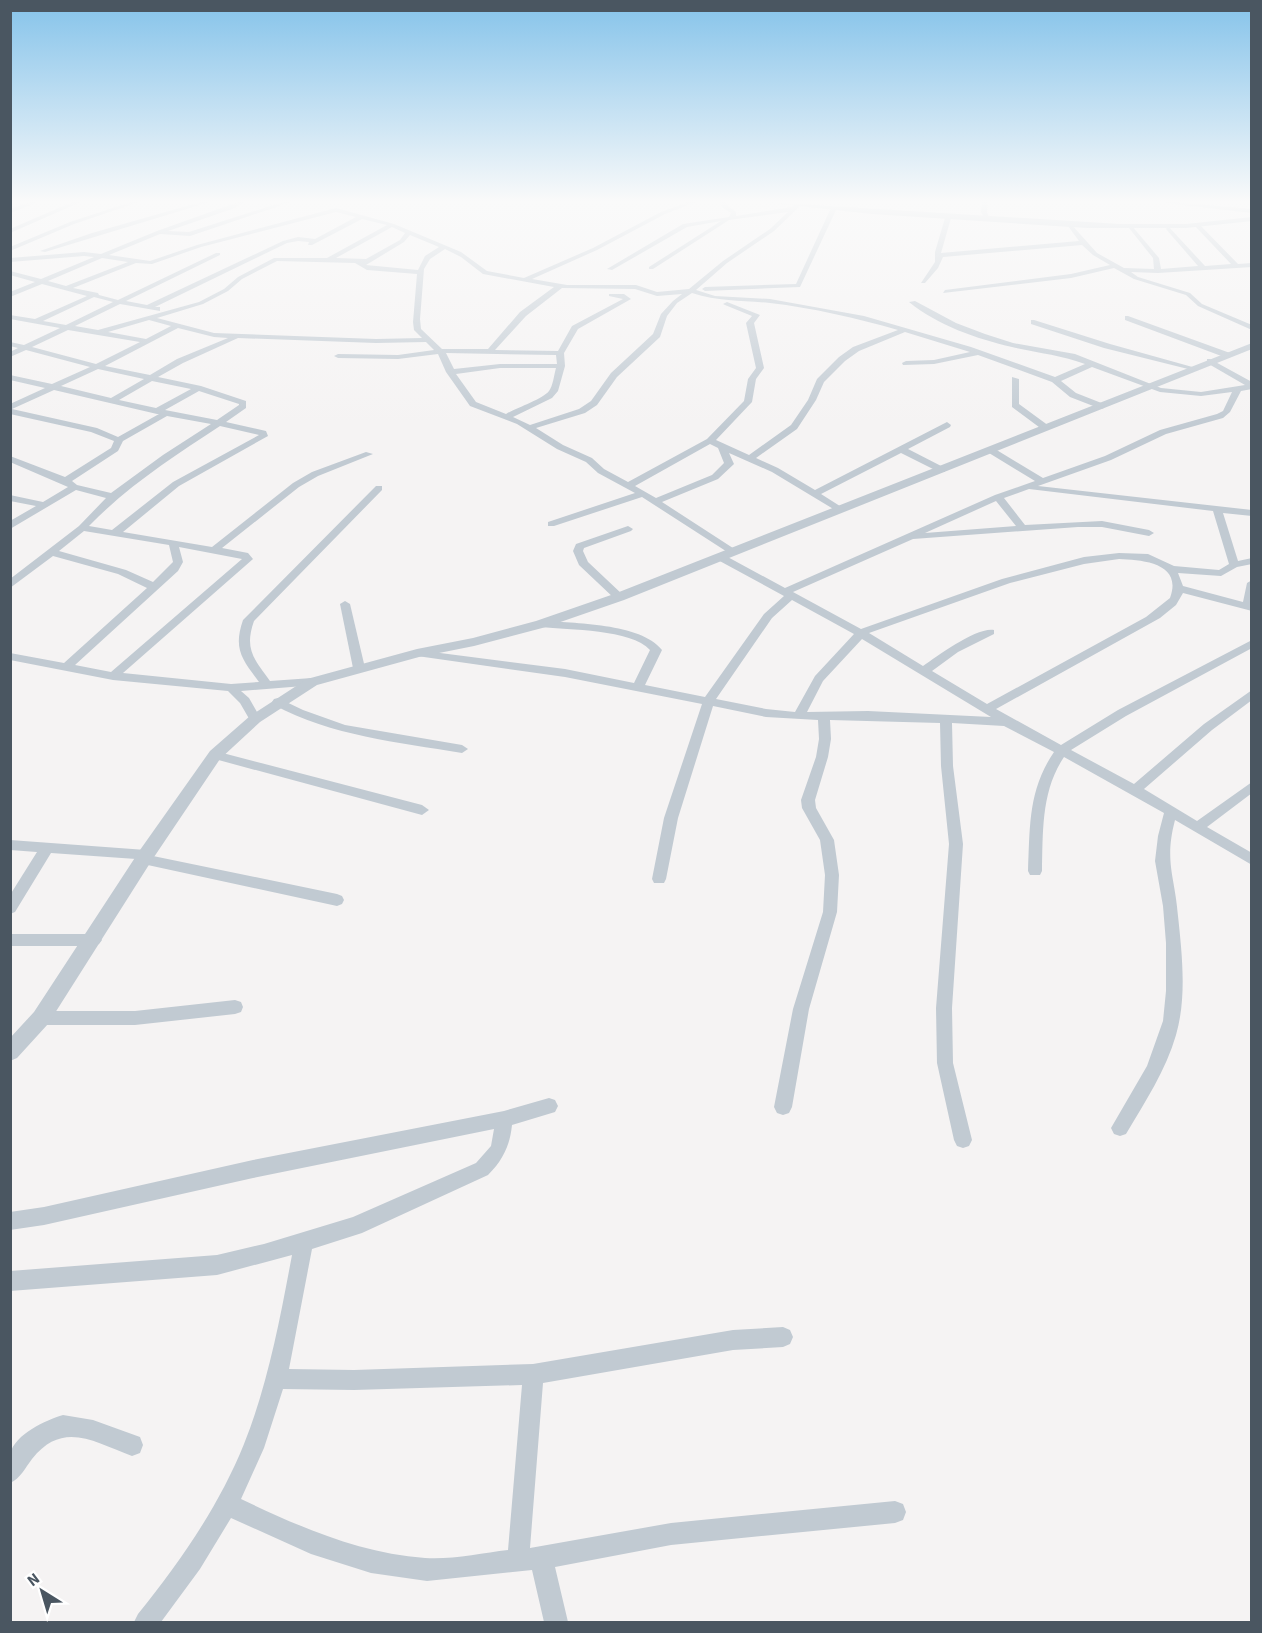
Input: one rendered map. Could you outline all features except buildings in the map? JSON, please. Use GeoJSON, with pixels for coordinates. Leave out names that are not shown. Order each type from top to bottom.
{"type":"FeatureCollection","features":[{"type":"Feature","properties":{"kind":"street"},"geometry":{"type":"LineString","coordinates":[[21,277],[69,287],[119,302],[175,311]]}},
{"type":"Feature","properties":{"kind":"street"},"geometry":{"type":"LineString","coordinates":[[10,295],[51,277]]}},
{"type":"Feature","properties":{"kind":"street"},"geometry":{"type":"LineString","coordinates":[[69,287],[95,277]]}},
{"type":"Feature","properties":{"kind":"street"},"geometry":{"type":"LineString","coordinates":[[10,355],[172,277]]}},
{"type":"Feature","properties":{"kind":"street"},"geometry":{"type":"LineString","coordinates":[[149,307],[209,277]]}},
{"type":"Feature","properties":{"kind":"street"},"geometry":{"type":"LineString","coordinates":[[97,333],[189,308],[217,296],[242,277]]}},
{"type":"Feature","properties":{"kind":"street"},"geometry":{"type":"LineString","coordinates":[[418,277],[419,302],[416,325],[427,340],[440,351],[450,372],[473,404],[531,427],[560,447],[588,460],[601,471],[655,502],[726,555],[787,594],[861,633],[1009,723],[1135,790],[1251,861]]}},
{"type":"Feature","properties":{"kind":"street"},"geometry":{"type":"LineString","coordinates":[[516,277],[560,286],[636,287],[657,294],[693,290],[798,286],[802,277]]}},
{"type":"Feature","properties":{"kind":"street"},"geometry":{"type":"LineString","coordinates":[[526,279],[530,277]]}},
{"type":"Feature","properties":{"kind":"street"},"geometry":{"type":"LineString","coordinates":[[531,427],[582,411],[594,403],[614,375],[657,335],[664,316],[675,302],[708,277]]}},
{"type":"Feature","properties":{"kind":"street"},"geometry":{"type":"LineString","coordinates":[[923,282],[928,277]]}},
{"type":"Feature","properties":{"kind":"street"},"geometry":{"type":"LineString","coordinates":[[945,292],[1061,277]]}},
{"type":"Feature","properties":{"kind":"street"},"geometry":{"type":"LineString","coordinates":[[1134,277],[1188,294],[1200,305],[1251,328]]}},
{"type":"Feature","properties":{"kind":"street"},"geometry":{"type":"LineString","coordinates":[[491,350],[523,314],[560,286]]}},
{"type":"Feature","properties":{"kind":"street"},"geometry":{"type":"LineString","coordinates":[[506,418],[520,408],[549,396],[554,391],[561,366],[560,352],[575,328],[628,299],[624,296],[577,293],[575,292],[576,287]]}},
{"type":"Feature","properties":{"kind":"street"},"geometry":{"type":"LineString","coordinates":[[628,486],[710,441],[748,402],[752,379],[760,368],[750,323],[756,315],[693,290]]}},
{"type":"Feature","properties":{"kind":"street"},"geometry":{"type":"LineString","coordinates":[[35,322],[96,294]]}},
{"type":"Feature","properties":{"kind":"street"},"geometry":{"type":"LineString","coordinates":[[714,298],[786,303],[864,318],[977,352],[1055,381],[1073,394],[1101,406]]}},
{"type":"Feature","properties":{"kind":"street"},"geometry":{"type":"LineString","coordinates":[[913,302],[953,325],[982,336],[1012,345],[1072,356],[1149,386],[1184,394],[1237,390],[1251,386]]}},
{"type":"Feature","properties":{"kind":"street"},"geometry":{"type":"LineString","coordinates":[[10,317],[144,341]]}},
{"type":"Feature","properties":{"kind":"street"},"geometry":{"type":"LineString","coordinates":[[150,318],[200,333],[237,337],[376,342],[427,340]]}},
{"type":"Feature","properties":{"kind":"street"},"geometry":{"type":"LineString","coordinates":[[1128,318],[1227,355]]}},
{"type":"Feature","properties":{"kind":"street"},"geometry":{"type":"LineString","coordinates":[[10,324],[20,319]]}},
{"type":"Feature","properties":{"kind":"street"},"geometry":{"type":"LineString","coordinates":[[1034,322],[1107,346],[1192,368]]}},
{"type":"Feature","properties":{"kind":"street"},"geometry":{"type":"LineString","coordinates":[[10,409],[176,326]]}},
{"type":"Feature","properties":{"kind":"street"},"geometry":{"type":"LineString","coordinates":[[750,458],[794,427],[812,400],[820,381],[848,353],[893,336],[902,330]]}},
{"type":"Feature","properties":{"kind":"street"},"geometry":{"type":"LineString","coordinates":[[114,400],[180,361],[237,337]]}},
{"type":"Feature","properties":{"kind":"street"},"geometry":{"type":"LineString","coordinates":[[10,344],[95,366],[198,388],[243,404],[112,497],[82,528],[12,582]]}},
{"type":"Feature","properties":{"kind":"street"},"geometry":{"type":"LineString","coordinates":[[10,1052],[41,1018],[94,940],[144,856],[215,755],[255,719],[312,682],[417,653],[541,624],[619,597],[992,451],[1251,346]]}},
{"type":"Feature","properties":{"kind":"street"},"geometry":{"type":"LineString","coordinates":[[338,356],[398,357],[440,351],[491,350],[560,352]]}},
{"type":"Feature","properties":{"kind":"street"},"geometry":{"type":"LineString","coordinates":[[906,363],[934,362],[977,352]]}},
{"type":"Feature","properties":{"kind":"street"},"geometry":{"type":"LineString","coordinates":[[1210,361],[1251,386]]}},
{"type":"Feature","properties":{"kind":"street"},"geometry":{"type":"LineString","coordinates":[[1055,381],[1094,363]]}},
{"type":"Feature","properties":{"kind":"street"},"geometry":{"type":"LineString","coordinates":[[450,372],[500,366],[561,366]]}},
{"type":"Feature","properties":{"kind":"street"},"geometry":{"type":"LineString","coordinates":[[10,376],[263,433],[264,436],[176,484],[115,533]]}},
{"type":"Feature","properties":{"kind":"street"},"geometry":{"type":"LineString","coordinates":[[1015,379],[1015,405],[1046,428]]}},
{"type":"Feature","properties":{"kind":"street"},"geometry":{"type":"LineString","coordinates":[[10,526],[115,450],[119,440],[198,388]]}},
{"type":"Feature","properties":{"kind":"street"},"geometry":{"type":"LineString","coordinates":[[658,879],[671,818],[709,700],[768,616],[787,594],[905,537],[999,497],[1108,458],[1163,432],[1220,416],[1226,412],[1237,390]]}},
{"type":"Feature","properties":{"kind":"street"},"geometry":{"type":"LineString","coordinates":[[10,409],[94,430],[119,440]]}},
{"type":"Feature","properties":{"kind":"street"},"geometry":{"type":"LineString","coordinates":[[815,494],[947,425]]}},
{"type":"Feature","properties":{"kind":"street"},"geometry":{"type":"LineString","coordinates":[[710,441],[750,458],[840,510]]}},
{"type":"Feature","properties":{"kind":"street"},"geometry":{"type":"LineString","coordinates":[[655,502],[720,474],[729,464],[722,447]]}},
{"type":"Feature","properties":{"kind":"street"},"geometry":{"type":"LineString","coordinates":[[901,449],[942,470]]}},
{"type":"Feature","properties":{"kind":"street"},"geometry":{"type":"LineString","coordinates":[[992,451],[1044,482]]}},
{"type":"Feature","properties":{"kind":"street"},"geometry":{"type":"LineString","coordinates":[[214,550],[296,485],[315,474],[369,454]]}},
{"type":"Feature","properties":{"kind":"street"},"geometry":{"type":"LineString","coordinates":[[10,459],[70,484],[112,497]]}},
{"type":"Feature","properties":{"kind":"street"},"geometry":{"type":"LineString","coordinates":[[1028,487],[1251,513]]}},
{"type":"Feature","properties":{"kind":"street"},"geometry":{"type":"LineString","coordinates":[[266,684],[243,648],[243,636],[249,620],[379,488]]}},
{"type":"Feature","properties":{"kind":"street"},"geometry":{"type":"LineString","coordinates":[[551,524],[643,494]]}},
{"type":"Feature","properties":{"kind":"street"},"geometry":{"type":"LineString","coordinates":[[999,497],[1023,529]]}},
{"type":"Feature","properties":{"kind":"street"},"geometry":{"type":"LineString","coordinates":[[10,498],[42,504]]}},
{"type":"Feature","properties":{"kind":"street"},"geometry":{"type":"LineString","coordinates":[[1217,510],[1234,565]]}},
{"type":"Feature","properties":{"kind":"street"},"geometry":{"type":"LineString","coordinates":[[905,537],[1102,524],[1149,533]]}},
{"type":"Feature","properties":{"kind":"street"},"geometry":{"type":"LineString","coordinates":[[82,528],[244,555],[249,559],[113,676]]}},
{"type":"Feature","properties":{"kind":"street"},"geometry":{"type":"LineString","coordinates":[[619,597],[584,563],[578,551],[580,546],[628,530]]}},
{"type":"Feature","properties":{"kind":"street"},"geometry":{"type":"LineString","coordinates":[[65,668],[154,587],[178,562],[173,542]]}},
{"type":"Feature","properties":{"kind":"street"},"geometry":{"type":"LineString","coordinates":[[50,552],[122,572],[154,587]]}},
{"type":"Feature","properties":{"kind":"street"},"geometry":{"type":"LineString","coordinates":[[799,717],[806,696],[820,674],[861,633],[961,596],[1076,562],[1118,556],[1159,559],[1172,569],[1221,573],[1234,565],[1251,561]]}},
{"type":"Feature","properties":{"kind":"street"},"geometry":{"type":"LineString","coordinates":[[987,709],[1044,680],[1161,612],[1173,602],[1178,588],[1172,569]]}},
{"type":"Feature","properties":{"kind":"street"},"geometry":{"type":"LineString","coordinates":[[1178,588],[1250,607],[1251,583]]}},
{"type":"Feature","properties":{"kind":"street"},"geometry":{"type":"LineString","coordinates":[[345,604],[359,668]]}},
{"type":"Feature","properties":{"kind":"street"},"geometry":{"type":"LineString","coordinates":[[541,624],[619,634],[650,642],[656,650],[638,687]]}},
{"type":"Feature","properties":{"kind":"street"},"geometry":{"type":"LineString","coordinates":[[924,671],[954,650],[990,632]]}},
{"type":"Feature","properties":{"kind":"street"},"geometry":{"type":"LineString","coordinates":[[1035,871],[1037,808],[1049,769],[1062,750],[1122,713],[1251,643]]}},
{"type":"Feature","properties":{"kind":"street"},"geometry":{"type":"LineString","coordinates":[[417,653],[565,673],[799,717],[868,715],[1009,723]]}},
{"type":"Feature","properties":{"kind":"street"},"geometry":{"type":"LineString","coordinates":[[10,656],[113,676],[231,688],[312,682]]}},
{"type":"Feature","properties":{"kind":"street"},"geometry":{"type":"LineString","coordinates":[[231,688],[245,701],[255,719]]}},
{"type":"Feature","properties":{"kind":"street"},"geometry":{"type":"LineString","coordinates":[[1135,790],[1208,727],[1251,694]]}},
{"type":"Feature","properties":{"kind":"street"},"geometry":{"type":"LineString","coordinates":[[278,702],[306,717],[362,731],[462,749]]}},
{"type":"Feature","properties":{"kind":"street"},"geometry":{"type":"LineString","coordinates":[[783,1107],[801,1009],[830,912],[832,875],[827,840],[809,808],[808,800],[822,757],[825,739],[824,717]]}},
{"type":"Feature","properties":{"kind":"street"},"geometry":{"type":"LineString","coordinates":[[946,718],[947,766],[956,844],[944,1008],[945,1063],[963,1140]]}},
{"type":"Feature","properties":{"kind":"street"},"geometry":{"type":"LineString","coordinates":[[215,755],[422,810]]}},
{"type":"Feature","properties":{"kind":"street"},"geometry":{"type":"LineString","coordinates":[[1198,827],[1251,786]]}},
{"type":"Feature","properties":{"kind":"street"},"geometry":{"type":"LineString","coordinates":[[1120,1128],[1152,1073],[1168,1032],[1173,984],[1173,939],[1170,899],[1164,877],[1162,856],[1164,834],[1171,811]]}},
{"type":"Feature","properties":{"kind":"street"},"geometry":{"type":"LineString","coordinates":[[10,845],[144,856],[337,900]]}},
{"type":"Feature","properties":{"kind":"street"},"geometry":{"type":"LineString","coordinates":[[10,908],[46,849]]}},
{"type":"Feature","properties":{"kind":"street"},"geometry":{"type":"LineString","coordinates":[[10,939],[94,940]]}},
{"type":"Feature","properties":{"kind":"street"},"geometry":{"type":"LineString","coordinates":[[41,1018],[135,1018],[235,1007]]}},
{"type":"Feature","properties":{"kind":"street"},"geometry":{"type":"LineString","coordinates":[[10,1221],[44,1216],[253,1169],[504,1119],[549,1106]]}},
{"type":"Feature","properties":{"kind":"street"},"geometry":{"type":"LineString","coordinates":[[10,1281],[217,1264],[264,1254],[364,1223],[482,1169],[499,1150],[504,1119]]}},
{"type":"Feature","properties":{"kind":"street"},"geometry":{"type":"LineString","coordinates":[[146,1623],[177,1585],[226,1504],[253,1448],[275,1378],[292,1309],[304,1240]]}},
{"type":"Feature","properties":{"kind":"street"},"geometry":{"type":"LineString","coordinates":[[275,1378],[354,1380],[533,1374],[733,1340],[783,1336]]}},
{"type":"Feature","properties":{"kind":"street"},"geometry":{"type":"LineString","coordinates":[[518,1562],[533,1374]]}},
{"type":"Feature","properties":{"kind":"street"},"geometry":{"type":"LineString","coordinates":[[10,1472],[22,1453],[43,1433],[60,1424],[75,1425],[132,1445]]}},
{"type":"Feature","properties":{"kind":"street"},"geometry":{"type":"LineString","coordinates":[[226,1504],[311,1543],[371,1562],[427,1570],[518,1562],[671,1533],[896,1512]]}},
{"type":"Feature","properties":{"kind":"street"},"geometry":{"type":"LineString","coordinates":[[541,1558],[556,1623]]}}]}
